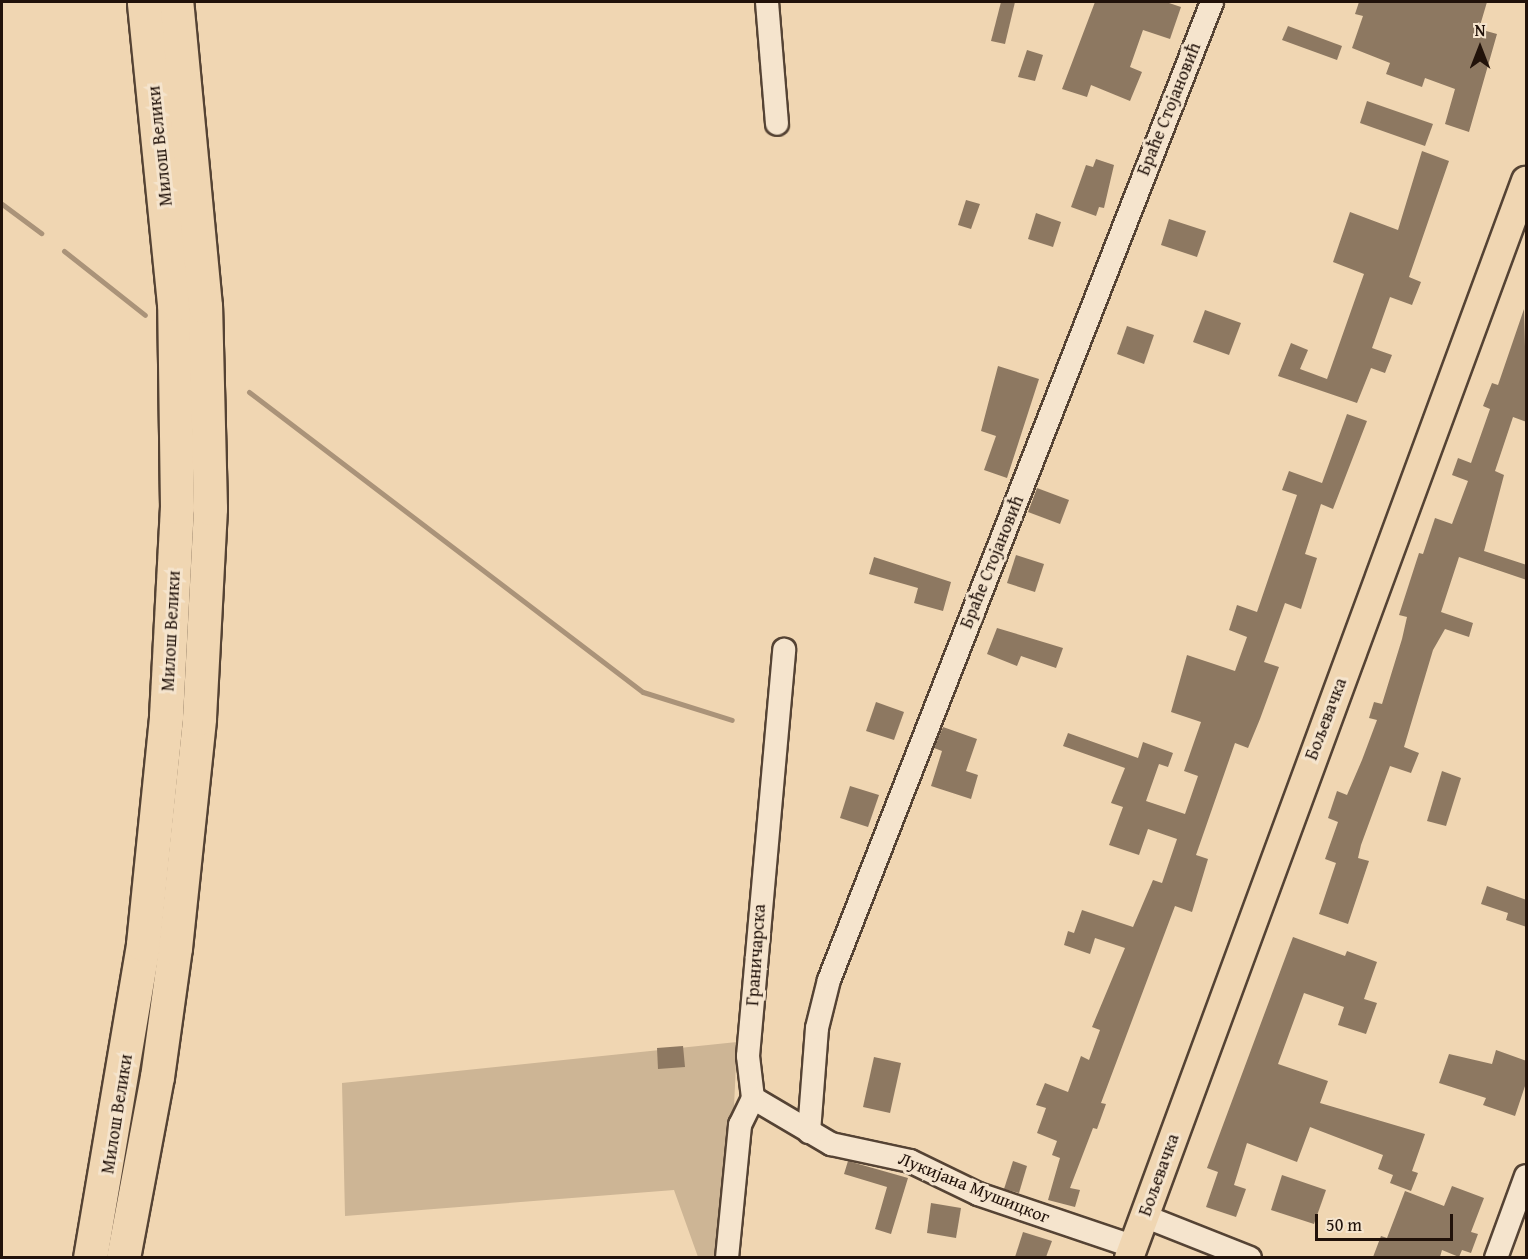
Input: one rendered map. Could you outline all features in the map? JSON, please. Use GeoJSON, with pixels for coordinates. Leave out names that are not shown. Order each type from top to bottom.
{"type":"FeatureCollection","features":[{"type":"Feature","properties":{"kind":"highway","name":"Милош Велики"},"geometry":{"type":"LineString","coordinates":[[90,1257],[142,944],[166,716],[177,507],[174,304],[144,2]]}},
{"type":"Feature","properties":{"kind":"highway","name":"Милош Велики"},"geometry":{"type":"LineString","coordinates":[[123,1257],[157,1077],[175,948],[199,718],[210,508],[204,295],[176,2]]}},
{"type":"Feature","properties":{"kind":"main road","name":"Бољевачка"},"geometry":{"type":"LineString","coordinates":[[1130,1252],[1527,181]]}},
{"type":"Feature","properties":{"kind":"street"},"geometry":{"type":"LineString","coordinates":[[767,2],[777,124]]}},
{"type":"Feature","properties":{"kind":"street","name":"Браће Стојановић"},"geometry":{"type":"LineString","coordinates":[[809,1131],[817,1028],[829,980],[1212,2]]}},
{"type":"Feature","properties":{"kind":"street","name":"Граничарска"},"geometry":{"type":"LineString","coordinates":[[753,1098],[748,1056],[784,650]]}},
{"type":"Feature","properties":{"kind":"street"},"geometry":{"type":"LineString","coordinates":[[727,1257],[740,1125],[753,1098]]}},
{"type":"Feature","properties":{"kind":"street","name":"Лукијана Мушицког"},"geometry":{"type":"LineString","coordinates":[[753,1098],[831,1144],[910,1161],[978,1194],[1130,1252]]}},
{"type":"Feature","properties":{"kind":"street"},"geometry":{"type":"LineString","coordinates":[[1496,1257],[1527,1176]]}},
{"type":"Feature","properties":{"kind":"street"},"geometry":{"type":"LineString","coordinates":[[1144,1216],[1250,1257]]}},
{"type":"Feature","properties":{"kind":"shaded area"},"geometry":{"type":"Polygon","coordinates":[[[737,1042],[727,1257],[698,1257],[674,1190],[345,1216],[342,1083],[737,1042]]]}},
{"type":"Feature","properties":{"kind":"building"},"geometry":{"type":"Polygon","coordinates":[[[1001,2],[1015,2],[1005,44],[991,41],[1001,2]]]}},
{"type":"Feature","properties":{"kind":"building"},"geometry":{"type":"Polygon","coordinates":[[[1095,2],[1166,2],[1181,7],[1170,39],[1143,30],[1130,67],[1142,72],[1130,101],[1091,85],[1087,97],[1062,89],[1095,2]]]}},
{"type":"Feature","properties":{"kind":"building"},"geometry":{"type":"Polygon","coordinates":[[[1359,2],[1487,2],[1479,29],[1497,34],[1469,132],[1445,124],[1455,89],[1425,78],[1422,87],[1386,74],[1390,63],[1352,48],[1363,16],[1355,14],[1359,2]]]}},
{"type":"Feature","properties":{"kind":"building"},"geometry":{"type":"Polygon","coordinates":[[[1288,26],[1342,46],[1337,60],[1282,40],[1288,26]]]}},
{"type":"Feature","properties":{"kind":"building"},"geometry":{"type":"Polygon","coordinates":[[[1027,50],[1043,55],[1035,81],[1018,77],[1027,50]]]}},
{"type":"Feature","properties":{"kind":"building"},"geometry":{"type":"Polygon","coordinates":[[[1367,101],[1433,124],[1425,146],[1360,123],[1367,101]]]}},
{"type":"Feature","properties":{"kind":"building"},"geometry":{"type":"Polygon","coordinates":[[[1422,151],[1449,161],[1409,277],[1421,282],[1412,305],[1390,297],[1372,348],[1392,355],[1385,373],[1371,368],[1357,403],[1278,376],[1291,343],[1308,350],[1300,369],[1327,379],[1364,274],[1333,262],[1350,212],[1398,230],[1422,151]]]}},
{"type":"Feature","properties":{"kind":"building"},"geometry":{"type":"Polygon","coordinates":[[[1096,159],[1114,165],[1104,208],[1099,207],[1096,216],[1071,207],[1086,165],[1093,167],[1096,159]]]}},
{"type":"Feature","properties":{"kind":"building"},"geometry":{"type":"Polygon","coordinates":[[[966,200],[980,204],[971,229],[958,225],[966,200]]]}},
{"type":"Feature","properties":{"kind":"building"},"geometry":{"type":"Polygon","coordinates":[[[1036,213],[1061,222],[1053,247],[1028,239],[1036,213]]]}},
{"type":"Feature","properties":{"kind":"building"},"geometry":{"type":"Polygon","coordinates":[[[1169,219],[1206,231],[1197,257],[1161,245],[1169,219]]]}},
{"type":"Feature","properties":{"kind":"building"},"geometry":{"type":"Polygon","coordinates":[[[1524,309],[1527,422],[1513,417],[1495,471],[1504,475],[1484,551],[1527,565],[1527,580],[1459,557],[1441,612],[1473,623],[1469,637],[1445,629],[1433,650],[1404,747],[1419,753],[1411,773],[1390,766],[1361,845],[1358,858],[1369,861],[1348,924],[1319,914],[1336,863],[1325,859],[1338,822],[1328,818],[1337,791],[1347,795],[1362,760],[1377,720],[1369,718],[1374,702],[1382,704],[1402,639],[1407,617],[1399,615],[1419,553],[1423,554],[1435,518],[1452,524],[1468,481],[1452,475],[1458,458],[1471,463],[1490,409],[1483,406],[1492,383],[1498,385],[1524,309]]]}},
{"type":"Feature","properties":{"kind":"building"},"geometry":{"type":"Polygon","coordinates":[[[1205,310],[1241,323],[1229,355],[1193,342],[1205,310]]]}},
{"type":"Feature","properties":{"kind":"building"},"geometry":{"type":"Polygon","coordinates":[[[1127,326],[1154,335],[1144,364],[1117,354],[1127,326]]]}},
{"type":"Feature","properties":{"kind":"building"},"geometry":{"type":"Polygon","coordinates":[[[998,366],[1039,379],[1007,478],[984,470],[996,436],[981,431],[998,366]]]}},
{"type":"Feature","properties":{"kind":"building"},"geometry":{"type":"Polygon","coordinates":[[[1347,414],[1367,421],[1333,509],[1321,504],[1305,554],[1317,558],[1301,609],[1285,603],[1264,662],[1279,667],[1260,719],[1248,748],[1235,743],[1196,855],[1208,859],[1192,912],[1175,906],[1101,1103],[1106,1104],[1097,1129],[1093,1128],[1070,1188],[1080,1190],[1075,1207],[1048,1200],[1060,1158],[1052,1155],[1057,1141],[1037,1133],[1046,1108],[1036,1105],[1045,1083],[1068,1092],[1081,1056],[1089,1060],[1100,1030],[1092,1027],[1125,948],[1095,938],[1090,954],[1064,945],[1068,931],[1074,933],[1082,910],[1133,927],[1153,880],[1162,883],[1177,839],[1148,829],[1139,855],[1109,845],[1123,807],[1111,803],[1125,768],[1063,746],[1068,733],[1138,758],[1143,742],[1173,753],[1168,767],[1159,764],[1146,801],[1185,814],[1198,776],[1184,771],[1201,722],[1171,712],[1187,655],[1235,671],[1247,637],[1229,630],[1237,605],[1257,612],[1297,495],[1282,490],[1289,471],[1322,483],[1347,414]]]}},
{"type":"Feature","properties":{"kind":"building"},"geometry":{"type":"Polygon","coordinates":[[[1037,488],[1069,500],[1060,524],[1028,512],[1037,488]]]}},
{"type":"Feature","properties":{"kind":"building"},"geometry":{"type":"Polygon","coordinates":[[[1016,555],[1044,564],[1035,592],[1007,583],[1016,555]]]}},
{"type":"Feature","properties":{"kind":"building"},"geometry":{"type":"Polygon","coordinates":[[[874,557],[951,582],[943,611],[914,603],[918,588],[869,574],[874,557]]]}},
{"type":"Feature","properties":{"kind":"building"},"geometry":{"type":"Polygon","coordinates":[[[997,628],[1063,648],[1056,668],[1021,656],[1017,666],[987,654],[997,628]]]}},
{"type":"Feature","properties":{"kind":"building"},"geometry":{"type":"Polygon","coordinates":[[[876,702],[904,712],[894,740],[866,731],[876,702]]]}},
{"type":"Feature","properties":{"kind":"building"},"geometry":{"type":"Polygon","coordinates":[[[943,727],[977,739],[966,771],[978,775],[971,799],[931,786],[942,751],[934,748],[943,727]]]}},
{"type":"Feature","properties":{"kind":"building"},"geometry":{"type":"Polygon","coordinates":[[[1442,771],[1461,778],[1446,826],[1427,821],[1442,771]]]}},
{"type":"Feature","properties":{"kind":"building"},"geometry":{"type":"Polygon","coordinates":[[[850,786],[879,795],[868,827],[840,818],[850,786]]]}},
{"type":"Feature","properties":{"kind":"building"},"geometry":{"type":"Polygon","coordinates":[[[1487,886],[1527,900],[1527,927],[1506,920],[1508,913],[1481,904],[1487,886]]]}},
{"type":"Feature","properties":{"kind":"building"},"geometry":{"type":"Polygon","coordinates":[[[1293,937],[1345,956],[1347,951],[1377,962],[1364,999],[1377,1003],[1366,1034],[1338,1025],[1344,1007],[1304,993],[1278,1064],[1328,1081],[1320,1103],[1425,1134],[1412,1171],[1418,1173],[1411,1191],[1390,1183],[1393,1175],[1378,1169],[1383,1155],[1310,1127],[1297,1162],[1247,1143],[1234,1185],[1246,1189],[1236,1217],[1206,1207],[1218,1172],[1207,1168],[1293,937]]]}},
{"type":"Feature","properties":{"kind":"building"},"geometry":{"type":"Polygon","coordinates":[[[683,1046],[685,1067],[658,1069],[657,1048],[683,1046]]]}},
{"type":"Feature","properties":{"kind":"building"},"geometry":{"type":"Polygon","coordinates":[[[1496,1050],[1527,1061],[1527,1080],[1515,1116],[1483,1105],[1486,1098],[1439,1083],[1449,1054],[1492,1064],[1496,1050]]]}},
{"type":"Feature","properties":{"kind":"building"},"geometry":{"type":"Polygon","coordinates":[[[874,1057],[901,1063],[890,1113],[863,1107],[874,1057]]]}},
{"type":"Feature","properties":{"kind":"building"},"geometry":{"type":"Polygon","coordinates":[[[848,1161],[908,1178],[891,1234],[875,1229],[887,1187],[844,1174],[848,1161]]]}},
{"type":"Feature","properties":{"kind":"building"},"geometry":{"type":"Polygon","coordinates":[[[1013,1161],[1027,1166],[1019,1193],[1004,1189],[1013,1161]]]}},
{"type":"Feature","properties":{"kind":"building"},"geometry":{"type":"Polygon","coordinates":[[[1282,1175],[1326,1190],[1314,1224],[1271,1210],[1282,1175]]]}},
{"type":"Feature","properties":{"kind":"building"},"geometry":{"type":"Polygon","coordinates":[[[1452,1186],[1484,1198],[1471,1232],[1478,1234],[1471,1253],[1462,1250],[1459,1257],[1442,1250],[1440,1257],[1373,1257],[1381,1236],[1387,1238],[1405,1191],[1444,1206],[1452,1186]]]}},
{"type":"Feature","properties":{"kind":"building"},"geometry":{"type":"Polygon","coordinates":[[[931,1203],[961,1208],[956,1238],[927,1233],[931,1203]]]}},
{"type":"Feature","properties":{"kind":"building"},"geometry":{"type":"Polygon","coordinates":[[[1023,1232],[1052,1241],[1046,1257],[1015,1257],[1023,1232]]]}},
{"type":"Feature","properties":{"kind":"waterway"},"geometry":{"type":"LineString","coordinates":[[2,204],[41,233]]}},
{"type":"Feature","properties":{"kind":"waterway"},"geometry":{"type":"LineString","coordinates":[[64,251],[145,315]]}},
{"type":"Feature","properties":{"kind":"waterway"},"geometry":{"type":"LineString","coordinates":[[249,392],[643,692],[732,720]]}}]}
